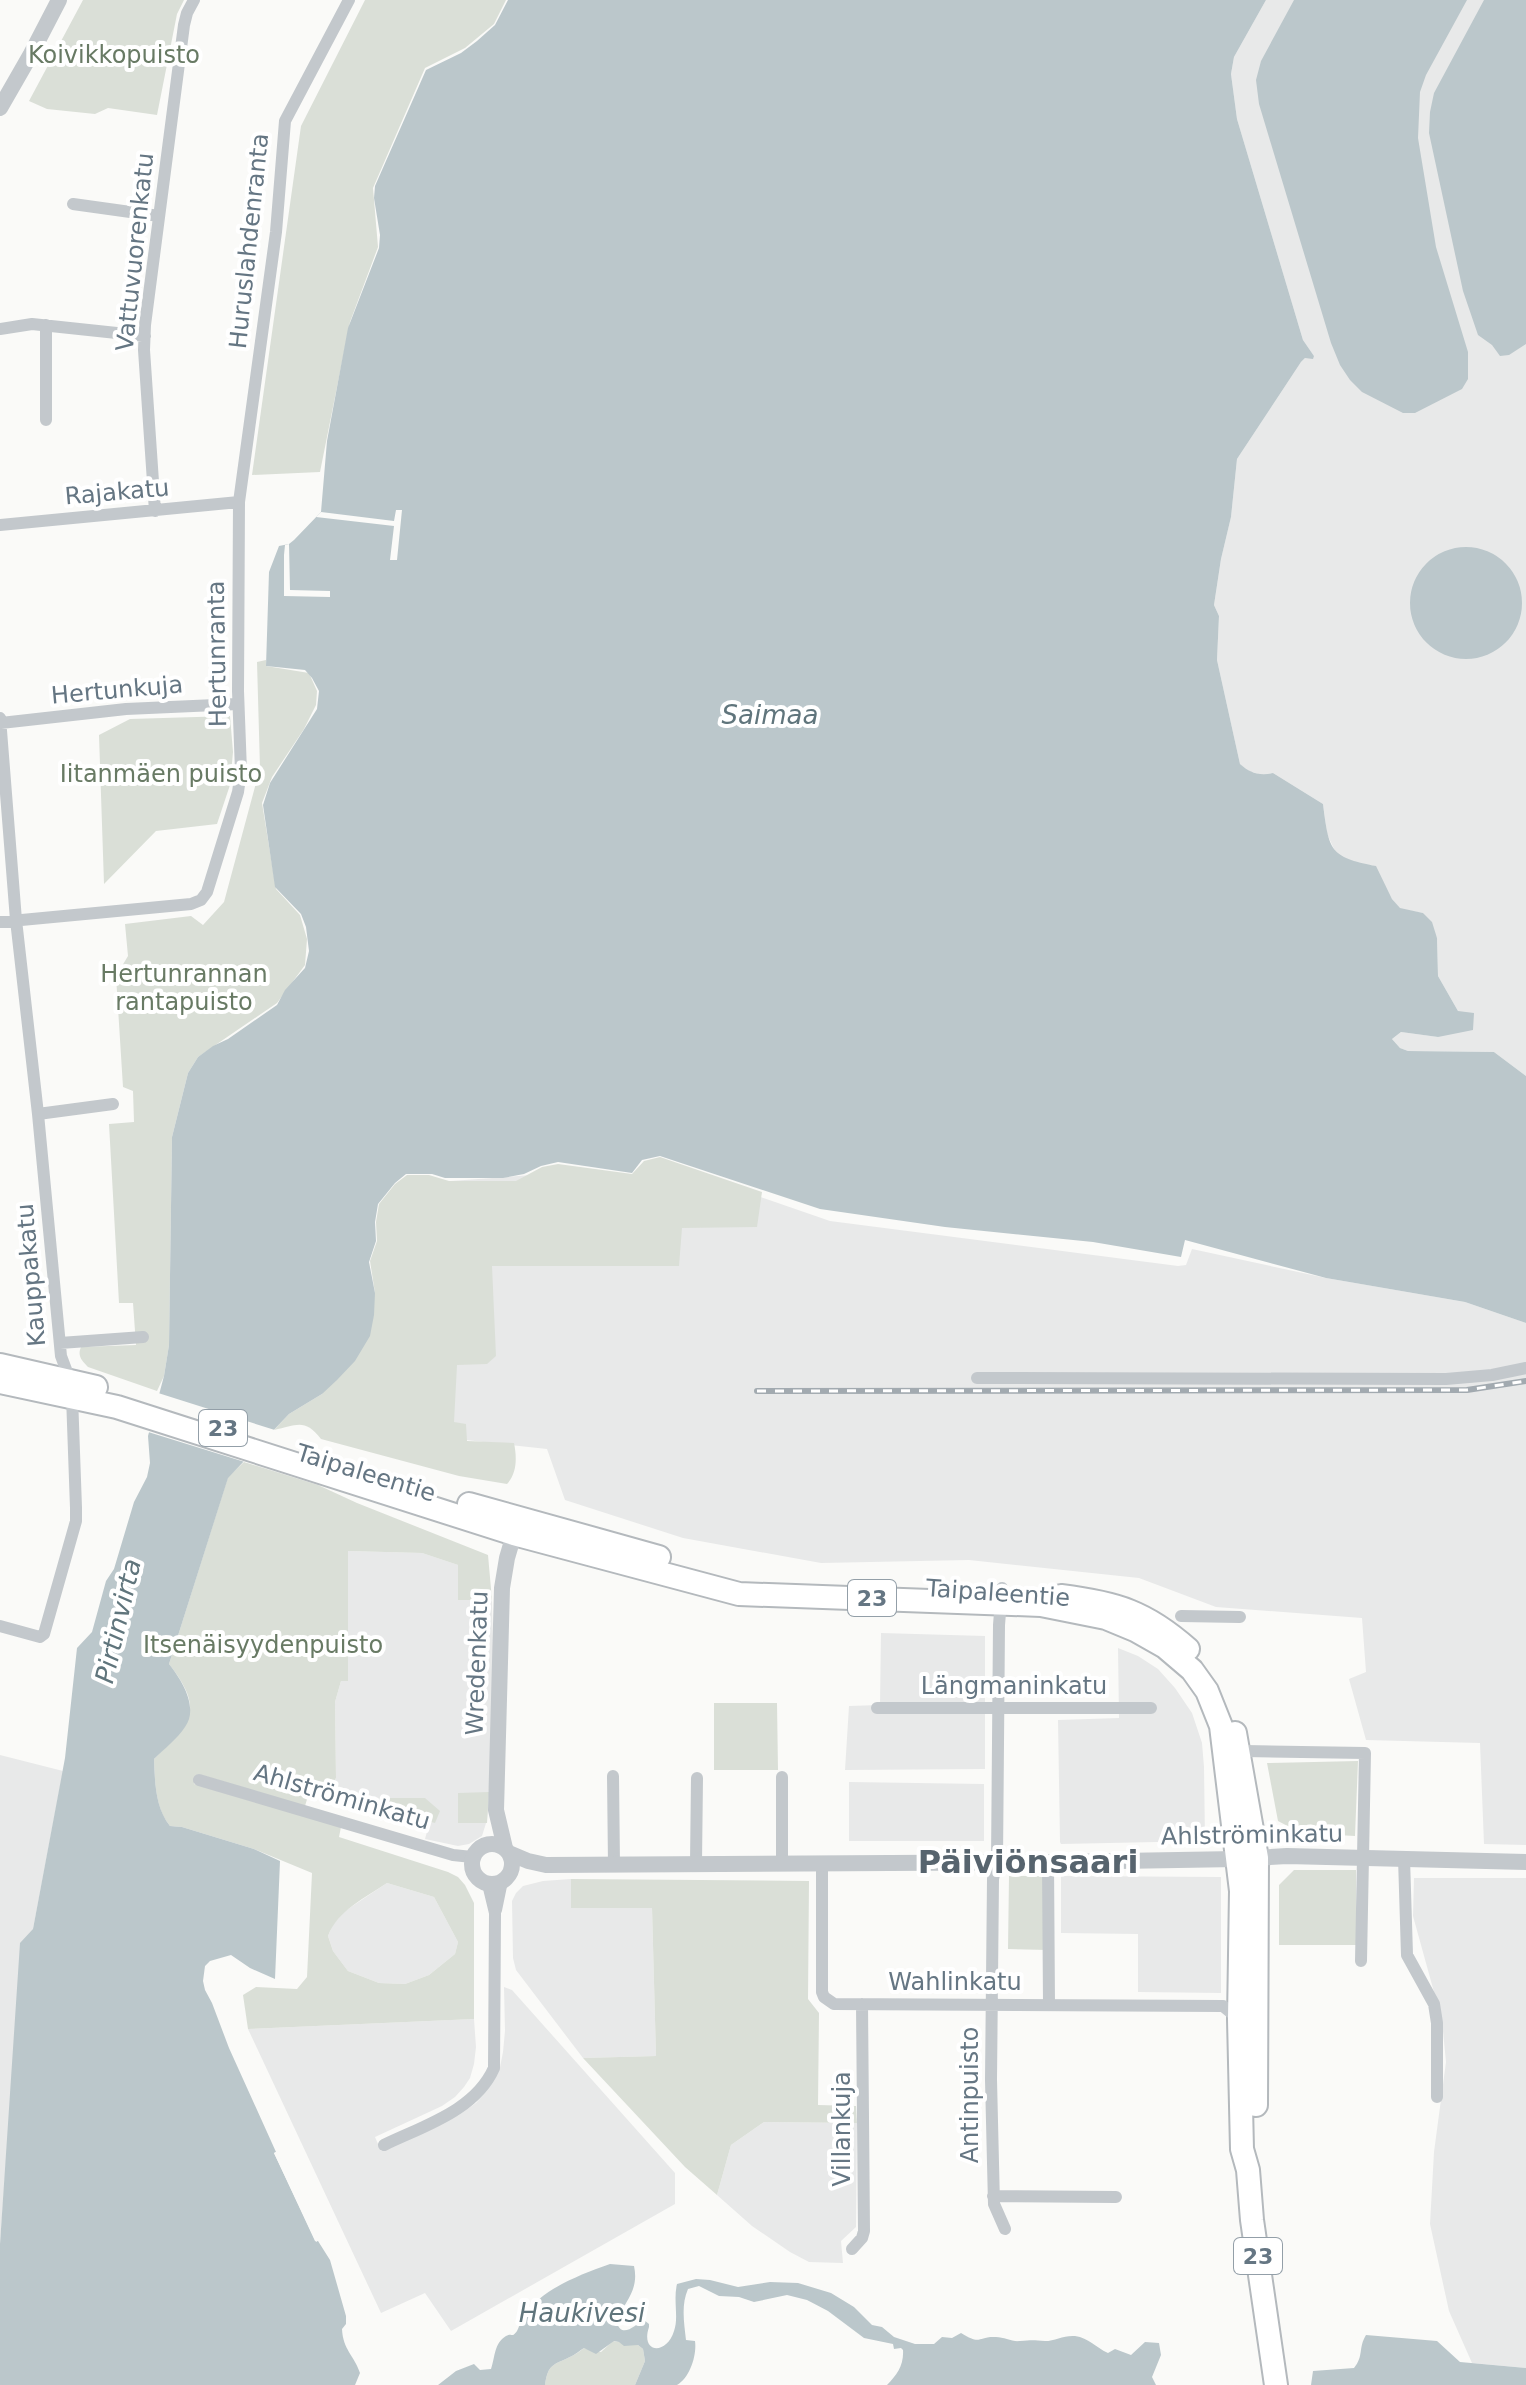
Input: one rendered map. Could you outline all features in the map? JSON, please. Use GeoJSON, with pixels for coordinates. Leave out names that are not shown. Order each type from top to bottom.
{"type":"FeatureCollection","features":[{"type":"Feature","properties":{"kind":"highway","name":"Taipaleentie"},"geometry":{"type":"LineString","coordinates":[[0,1365],[324,1468],[739,1594],[1098,1600],[1143,1616],[1163,1627],[1199,1658],[1222,1692],[1233,1721],[1253,1827],[1241,1891],[1239,1987],[1231,2013],[1242,2149],[1248,2170],[1252,2220],[1276,2385]]}},
{"type":"Feature","properties":{"kind":"highway","name":"Taipaleentie"},"geometry":{"type":"LineString","coordinates":[[0,1382],[71,1388]]}},
{"type":"Feature","properties":{"kind":"highway","name":"Taipaleentie"},"geometry":{"type":"LineString","coordinates":[[1247,1858],[1255,2150],[1248,2170]]}},
{"type":"Feature","properties":{"kind":"street"},"geometry":{"type":"LineString","coordinates":[[0,108],[59,0]]}},
{"type":"Feature","properties":{"kind":"street","name":"Vattuvuorenkatu"},"geometry":{"type":"LineString","coordinates":[[155,511],[145,336],[184,25],[194,0]]}},
{"type":"Feature","properties":{"kind":"street","name":"Huruslahdenranta"},"geometry":{"type":"LineString","coordinates":[[239,502],[276,232],[285,121],[349,0]]}},
{"type":"Feature","properties":{"kind":"street"},"geometry":{"type":"LineString","coordinates":[[73,204],[159,216]]}},
{"type":"Feature","properties":{"kind":"street"},"geometry":{"type":"LineString","coordinates":[[0,329],[32,324],[145,336]]}},
{"type":"Feature","properties":{"kind":"street"},"geometry":{"type":"LineString","coordinates":[[46,325],[46,420]]}},
{"type":"Feature","properties":{"kind":"street","name":"Rajakatu"},"geometry":{"type":"LineString","coordinates":[[0,525],[239,502]]}},
{"type":"Feature","properties":{"kind":"street","name":"Hertunranta"},"geometry":{"type":"LineString","coordinates":[[16,920],[191,904],[201,900],[207,892],[238,792],[241,753],[238,704],[239,502]]}},
{"type":"Feature","properties":{"kind":"street","name":"Hertunkuja"},"geometry":{"type":"LineString","coordinates":[[0,720],[126,709],[238,704]]}},
{"type":"Feature","properties":{"kind":"street","name":"Kauppakatu"},"geometry":{"type":"LineString","coordinates":[[0,720],[16,920],[61,1356],[71,1388],[76,1521],[44,1634],[40,1637],[0,1626]]}},
{"type":"Feature","properties":{"kind":"street"},"geometry":{"type":"LineString","coordinates":[[0,922],[16,920]]}},
{"type":"Feature","properties":{"kind":"street"},"geometry":{"type":"LineString","coordinates":[[38,1114],[113,1104]]}},
{"type":"Feature","properties":{"kind":"street"},"geometry":{"type":"LineString","coordinates":[[60,1343],[143,1337]]}},
{"type":"Feature","properties":{"kind":"street"},"geometry":{"type":"LineString","coordinates":[[977,1378],[1446,1379],[1526,1368]]}},
{"type":"Feature","properties":{"kind":"street","name":"Wredenkatu"},"geometry":{"type":"LineString","coordinates":[[476,1852],[487,1838],[496,1810],[502,1588],[516,1526]]}},
{"type":"Feature","properties":{"kind":"street","name":"Antinpuisto"},"geometry":{"type":"LineString","coordinates":[[1002,1596],[992,2004],[993,2196],[995,2212],[1005,2229]]}},
{"type":"Feature","properties":{"kind":"street"},"geometry":{"type":"LineString","coordinates":[[1181,1616],[1240,1617]]}},
{"type":"Feature","properties":{"kind":"street","name":"Längmaninkatu"},"geometry":{"type":"LineString","coordinates":[[877,1708],[1151,1708]]}},
{"type":"Feature","properties":{"kind":"street"},"geometry":{"type":"LineString","coordinates":[[1245,1751],[1365,1753],[1361,1961]]}},
{"type":"Feature","properties":{"kind":"street"},"geometry":{"type":"LineString","coordinates":[[613,1776],[614,1864]]}},
{"type":"Feature","properties":{"kind":"street"},"geometry":{"type":"LineString","coordinates":[[782,1777],[782,1864]]}},
{"type":"Feature","properties":{"kind":"street"},"geometry":{"type":"LineString","coordinates":[[696,1863],[697,1778]]}},
{"type":"Feature","properties":{"kind":"street","name":"Ahlströminkatu"},"geometry":{"type":"LineString","coordinates":[[199,1780],[453,1855],[476,1852]]}},
{"type":"Feature","properties":{"kind":"street","name":"Wredenkatu"},"geometry":{"type":"LineString","coordinates":[[496,1810],[507,1850]]}},
{"type":"Feature","properties":{"kind":"street"},"geometry":{"type":"LineString","coordinates":[[384,2145],[455,2111],[481,2089],[491,2075],[496,2058],[495,1913],[499,1881],[512,1865],[507,1850],[493,1843],[476,1852],[471,1864],[476,1877],[499,1881]]}},
{"type":"Feature","properties":{"kind":"street","name":"Ahlströminkatu"},"geometry":{"type":"LineString","coordinates":[[507,1850],[528,1861],[546,1865],[1048,1862],[1287,1856],[1526,1862]]}},
{"type":"Feature","properties":{"kind":"street"},"geometry":{"type":"LineString","coordinates":[[1404,1858],[1407,1955],[1434,2004],[1437,2097]]}},
{"type":"Feature","properties":{"kind":"street"},"geometry":{"type":"LineString","coordinates":[[1048,1862],[1049,2005]]}},
{"type":"Feature","properties":{"kind":"street","name":"Wahlinkatu"},"geometry":{"type":"LineString","coordinates":[[822,1863],[822,1992],[834,2004],[1049,2005],[1231,2013]]}},
{"type":"Feature","properties":{"kind":"street","name":"Ahlströminkatu"},"geometry":{"type":"LineString","coordinates":[[499,1881],[546,1865]]}},
{"type":"Feature","properties":{"kind":"street","name":"Villankuja"},"geometry":{"type":"LineString","coordinates":[[852,2249],[864,2231],[862,2004]]}},
{"type":"Feature","properties":{"kind":"street"},"geometry":{"type":"LineString","coordinates":[[993,2196],[1116,2197]]}},
{"type":"Feature","properties":{"kind":"shaded area"},"geometry":{"type":"Polygon","coordinates":[[[1266,0],[1526,0],[1526,1076],[1494,1052],[1408,1051],[1400,1048],[1392,1039],[1401,1032],[1438,1037],[1458,1011],[1438,976],[1437,938],[1423,913],[1400,909],[1375,866],[1346,861],[1335,851],[1327,834],[1323,804],[1273,773],[1262,775],[1248,771],[1240,764],[1217,660],[1219,616],[1214,605],[1231,517],[1237,459],[1301,362],[1314,356],[1303,340],[1237,119],[1231,74],[1234,57],[1266,0]]]}},
{"type":"Feature","properties":{"kind":"shaded area"},"geometry":{"type":"Polygon","coordinates":[[[659,1162],[830,1221],[1178,1266],[1186,1265],[1192,1249],[1326,1278],[1465,1302],[1526,1323],[1526,1845],[1484,1844],[1480,1743],[1366,1740],[1349,1679],[1366,1672],[1362,1618],[1216,1607],[1139,1578],[969,1560],[821,1563],[683,1538],[565,1500],[547,1449],[466,1440],[381,1340],[423,1183],[587,1171],[634,1177],[659,1162]]]}},
{"type":"Feature","properties":{"kind":"shaded area"},"geometry":{"type":"Polygon","coordinates":[[[348,1551],[422,1553],[458,1565],[458,1600],[492,1600],[494,1702],[487,1820],[482,1836],[469,1844],[458,1846],[425,1839],[428,1828],[323,1799],[336,1778],[335,1702],[341,1681],[348,1681],[348,1551]]]}},
{"type":"Feature","properties":{"kind":"shaded area"},"geometry":{"type":"Polygon","coordinates":[[[881,1633],[985,1636],[985,1769],[845,1770],[849,1706],[880,1705],[881,1633]]]}},
{"type":"Feature","properties":{"kind":"shaded area"},"geometry":{"type":"Polygon","coordinates":[[[1118,1648],[1158,1669],[1192,1713],[1202,1743],[1205,1841],[1060,1842],[1058,1720],[1119,1718],[1118,1648]]]}},
{"type":"Feature","properties":{"kind":"shaded area"},"geometry":{"type":"Polygon","coordinates":[[[0,1755],[63,1771],[33,1929],[11,2096],[0,2244],[0,1755]]]}},
{"type":"Feature","properties":{"kind":"shaded area"},"geometry":{"type":"Polygon","coordinates":[[[849,1782],[984,1784],[984,1841],[849,1841],[849,1782]]]}},
{"type":"Feature","properties":{"kind":"shaded area"},"geometry":{"type":"Polygon","coordinates":[[[1061,1876],[1221,1877],[1221,1993],[1138,1992],[1138,1934],[1061,1933],[1061,1876]]]}},
{"type":"Feature","properties":{"kind":"shaded area"},"geometry":{"type":"Polygon","coordinates":[[[1414,1878],[1526,1878],[1526,2368],[1472,2363],[1449,2311],[1430,2224],[1434,2152],[1446,2062],[1442,2021],[1413,1916],[1414,1878]]]}},
{"type":"Feature","properties":{"kind":"shaded area"},"geometry":{"type":"Polygon","coordinates":[[[571,1879],[571,1908],[652,1908],[656,2056],[583,2058],[516,1970],[512,1901],[516,1893],[523,1886],[571,1879]]]}},
{"type":"Feature","properties":{"kind":"shaded area"},"geometry":{"type":"Polygon","coordinates":[[[387,1883],[434,1897],[458,1942],[455,1954],[429,1975],[405,1984],[379,1983],[348,1971],[333,1951],[328,1936],[333,1924],[345,1911],[387,1883]]]}},
{"type":"Feature","properties":{"kind":"shaded area"},"geometry":{"type":"Polygon","coordinates":[[[504,1987],[512,1990],[675,2173],[675,2204],[451,2331],[425,2293],[381,2313],[248,2029],[474,2019],[474,2064],[464,2087],[442,2106],[375,2137],[381,2151],[459,2115],[484,2094],[500,2067],[503,2052],[504,1987]]]}},
{"type":"Feature","properties":{"kind":"shaded area"},"geometry":{"type":"Polygon","coordinates":[[[764,2122],[857,2123],[856,2227],[841,2241],[843,2263],[809,2262],[790,2252],[752,2226],[717,2195],[731,2145],[764,2122]]]}},
{"type":"Feature","properties":{"kind":"green space","name":"Koivikkopuisto"},"geometry":{"type":"Polygon","coordinates":[[[83,0],[184,0],[177,14],[157,115],[108,108],[95,114],[47,109],[29,101],[83,0]]]}},
{"type":"Feature","properties":{"kind":"green space"},"geometry":{"type":"Polygon","coordinates":[[[365,0],[506,0],[494,24],[465,48],[425,68],[373,188],[378,247],[350,322],[320,472],[252,475],[301,126],[365,0]]]}},
{"type":"Feature","properties":{"kind":"green space","name":"Hertunrannan rantapuisto"},"geometry":{"type":"Polygon","coordinates":[[[266,660],[266,666],[309,673],[317,691],[316,705],[272,777],[262,803],[276,889],[300,915],[307,939],[305,965],[277,1003],[198,1057],[188,1073],[172,1137],[169,1345],[164,1376],[157,1391],[88,1367],[80,1353],[81,1347],[136,1345],[133,1303],[119,1303],[109,1124],[134,1122],[133,1091],[123,1087],[116,976],[128,956],[125,924],[191,916],[203,925],[224,902],[260,768],[257,662],[266,660]]]}},
{"type":"Feature","properties":{"kind":"green space","name":"Iitanmäen puisto"},"geometry":{"type":"Polygon","coordinates":[[[230,716],[233,752],[230,785],[217,824],[156,831],[104,884],[99,735],[130,719],[230,716]]]}},
{"type":"Feature","properties":{"kind":"green space"},"geometry":{"type":"Polygon","coordinates":[[[660,1157],[762,1192],[757,1227],[682,1228],[679,1266],[492,1266],[496,1356],[487,1364],[457,1365],[454,1422],[466,1424],[467,1441],[514,1443],[515,1465],[507,1484],[459,1476],[321,1439],[305,1426],[274,1430],[289,1414],[322,1394],[375,1293],[370,1261],[377,1241],[379,1204],[407,1175],[429,1175],[449,1181],[516,1181],[542,1167],[558,1164],[632,1174],[644,1161],[660,1157]]]}},
{"type":"Feature","properties":{"kind":"green space","name":"Itsenäisyydenpuisto"},"geometry":{"type":"Polygon","coordinates":[[[244,1462],[318,1485],[488,1555],[492,1600],[458,1600],[458,1565],[422,1553],[348,1551],[348,1681],[341,1681],[335,1702],[336,1778],[323,1799],[308,1796],[305,1806],[198,1774],[194,1784],[341,1827],[339,1837],[458,1877],[474,1903],[474,2019],[248,2029],[243,1995],[256,1987],[297,1989],[307,1977],[312,1873],[254,1849],[170,1826],[159,1803],[154,1759],[177,1736],[189,1716],[187,1694],[169,1664],[228,1477],[244,1462]],[[387,1883],[353,1905],[338,1919],[328,1936],[333,1951],[348,1971],[379,1983],[405,1984],[429,1975],[455,1954],[458,1942],[434,1897],[387,1883]]]}},
{"type":"Feature","properties":{"kind":"green space"},"geometry":{"type":"Polygon","coordinates":[[[714,1703],[777,1703],[778,1770],[714,1770],[714,1703]]]}},
{"type":"Feature","properties":{"kind":"green space"},"geometry":{"type":"Polygon","coordinates":[[[1358,1761],[1355,1836],[1301,1833],[1278,1821],[1267,1763],[1358,1761]]]}},
{"type":"Feature","properties":{"kind":"green space"},"geometry":{"type":"Polygon","coordinates":[[[489,1792],[487,1823],[458,1823],[458,1793],[489,1792]]]}},
{"type":"Feature","properties":{"kind":"green space"},"geometry":{"type":"Polygon","coordinates":[[[381,1798],[425,1798],[440,1811],[435,1823],[372,1807],[381,1798]]]}},
{"type":"Feature","properties":{"kind":"green space"},"geometry":{"type":"Polygon","coordinates":[[[1294,1870],[1356,1870],[1356,1945],[1279,1945],[1279,1885],[1294,1870]]]}},
{"type":"Feature","properties":{"kind":"green space"},"geometry":{"type":"Polygon","coordinates":[[[1009,1876],[1048,1876],[1048,1950],[1008,1949],[1009,1876]]]}},
{"type":"Feature","properties":{"kind":"green space"},"geometry":{"type":"Polygon","coordinates":[[[571,1879],[809,1881],[808,1999],[819,2013],[818,2105],[856,2106],[857,2123],[764,2122],[731,2145],[717,2195],[685,2167],[583,2058],[656,2056],[652,1908],[571,1908],[571,1879]]]}},
{"type":"Feature","properties":{"kind":"green space"},"geometry":{"type":"Polygon","coordinates":[[[613,2341],[638,2345],[643,2349],[645,2361],[635,2385],[545,2385],[548,2372],[556,2363],[584,2348],[601,2352],[613,2341]]]}},
{"type":"Feature","properties":{"kind":"water","name":"Saimaa"},"geometry":{"type":"Polygon","coordinates":[[[508,0],[1266,0],[1234,57],[1231,74],[1237,119],[1303,340],[1314,356],[1301,362],[1237,459],[1231,517],[1214,605],[1219,616],[1217,660],[1240,764],[1255,773],[1273,773],[1323,804],[1327,832],[1334,849],[1349,859],[1376,866],[1392,899],[1400,908],[1423,913],[1432,922],[1437,938],[1438,976],[1458,1011],[1474,1013],[1473,1030],[1438,1037],[1401,1032],[1392,1039],[1408,1051],[1494,1052],[1526,1076],[1526,1323],[1465,1302],[1326,1278],[1185,1240],[1181,1257],[1093,1242],[945,1227],[820,1209],[660,1156],[642,1160],[632,1173],[558,1162],[503,1178],[406,1174],[378,1204],[376,1241],[369,1262],[375,1293],[370,1336],[355,1361],[337,1380],[322,1394],[289,1414],[228,1478],[169,1664],[187,1694],[189,1719],[178,1736],[154,1759],[159,1803],[170,1826],[254,1849],[280,1861],[275,1979],[231,1955],[210,1961],[205,1966],[203,1981],[274,2153],[315,2241],[330,2260],[346,2316],[342,2329],[344,2342],[360,2373],[355,2385],[0,2385],[0,2244],[20,1943],[33,1929],[65,1758],[77,1648],[92,1632],[106,1581],[114,1569],[134,1502],[147,1477],[150,1463],[148,1436],[169,1345],[172,1137],[188,1073],[198,1057],[277,1005],[285,990],[305,968],[309,951],[301,914],[275,887],[263,805],[270,783],[317,709],[319,691],[305,670],[266,666],[269,572],[279,546],[294,540],[321,512],[327,441],[348,328],[379,248],[375,186],[426,70],[461,53],[477,41],[495,25],[508,0]]]}},
{"type":"Feature","properties":{"kind":"water"},"geometry":{"type":"Polygon","coordinates":[[[1294,0],[1467,0],[1426,75],[1420,92],[1418,138],[1436,247],[1468,352],[1468,379],[1462,389],[1415,413],[1403,413],[1362,392],[1340,365],[1259,104],[1256,80],[1261,61],[1294,0]]]}},
{"type":"Feature","properties":{"kind":"water"},"geometry":{"type":"Polygon","coordinates":[[[1484,0],[1526,0],[1526,344],[1509,355],[1500,356],[1492,345],[1478,335],[1463,291],[1429,133],[1434,93],[1484,0]]]}},
{"type":"Feature","properties":{"kind":"water"},"geometry":{"type":"Polygon","coordinates":[[[1466,547],[1487,551],[1505,564],[1518,582],[1522,603],[1518,624],[1505,642],[1487,655],[1466,659],[1445,655],[1427,642],[1414,624],[1410,603],[1414,582],[1427,564],[1445,551],[1466,547]]]}},
{"type":"Feature","properties":{"kind":"water","name":"Haukivesi"},"geometry":{"type":"Polygon","coordinates":[[[610,2264],[634,2266],[635,2281],[616,2319],[618,2326],[628,2330],[644,2320],[649,2324],[648,2342],[656,2348],[666,2344],[674,2331],[677,2284],[696,2279],[738,2287],[770,2282],[798,2283],[831,2293],[854,2307],[872,2325],[915,2344],[934,2344],[942,2337],[952,2338],[961,2333],[976,2340],[996,2337],[1017,2341],[1049,2341],[1075,2336],[1108,2353],[1115,2349],[1131,2355],[1145,2342],[1159,2343],[1161,2355],[1152,2377],[1156,2385],[887,2385],[901,2365],[901,2348],[894,2349],[893,2344],[864,2338],[828,2311],[807,2300],[787,2295],[754,2302],[719,2296],[699,2286],[688,2289],[684,2301],[686,2340],[695,2341],[695,2353],[689,2372],[677,2385],[635,2385],[645,2361],[643,2349],[638,2345],[624,2346],[614,2341],[596,2354],[584,2348],[556,2363],[548,2372],[545,2385],[438,2385],[456,2371],[474,2364],[480,2370],[491,2369],[499,2343],[515,2333],[532,2305],[563,2283],[610,2264]]]}},
{"type":"Feature","properties":{"kind":"water"},"geometry":{"type":"Polygon","coordinates":[[[1366,2335],[1437,2341],[1460,2362],[1526,2368],[1526,2385],[1311,2385],[1313,2371],[1354,2368],[1366,2335]]]}},
{"type":"Feature","properties":{"kind":"pier"},"geometry":{"type":"Polygon","coordinates":[[[396,510],[402,510],[397,560],[390,560],[394,526],[316,517],[321,512],[394,521],[396,510]]]}},
{"type":"Feature","properties":{"kind":"pier"},"geometry":{"type":"Polygon","coordinates":[[[289,544],[290,590],[330,591],[330,597],[284,596],[284,555],[285,545],[289,544]]]}},
{"type":"Feature","properties":{"kind":"pier"},"geometry":{"type":"Polygon","coordinates":[[[155,1392],[278,1431],[248,1463],[145,1431],[155,1392]]]}},
{"type":"Feature","properties":{"kind":"pier"},"geometry":{"type":"Polygon","coordinates":[[[280,2150],[279,2155],[321,2239],[316,2242],[274,2153],[280,2150]]]}},
{"type":"Feature","properties":{"kind":"railway"},"geometry":{"type":"LineString","coordinates":[[757,1391],[1467,1390],[1526,1381]]}},
{"type":"Feature","properties":{"kind":"district","name":"Päiviönsaari"},"geometry":{"type":"Point","coordinates":[1028,1862]}},
{"type":"Feature","properties":{"kind":"water label","name":"Pirtinvirta"},"geometry":{"type":"Point","coordinates":[118,1621]}}]}
